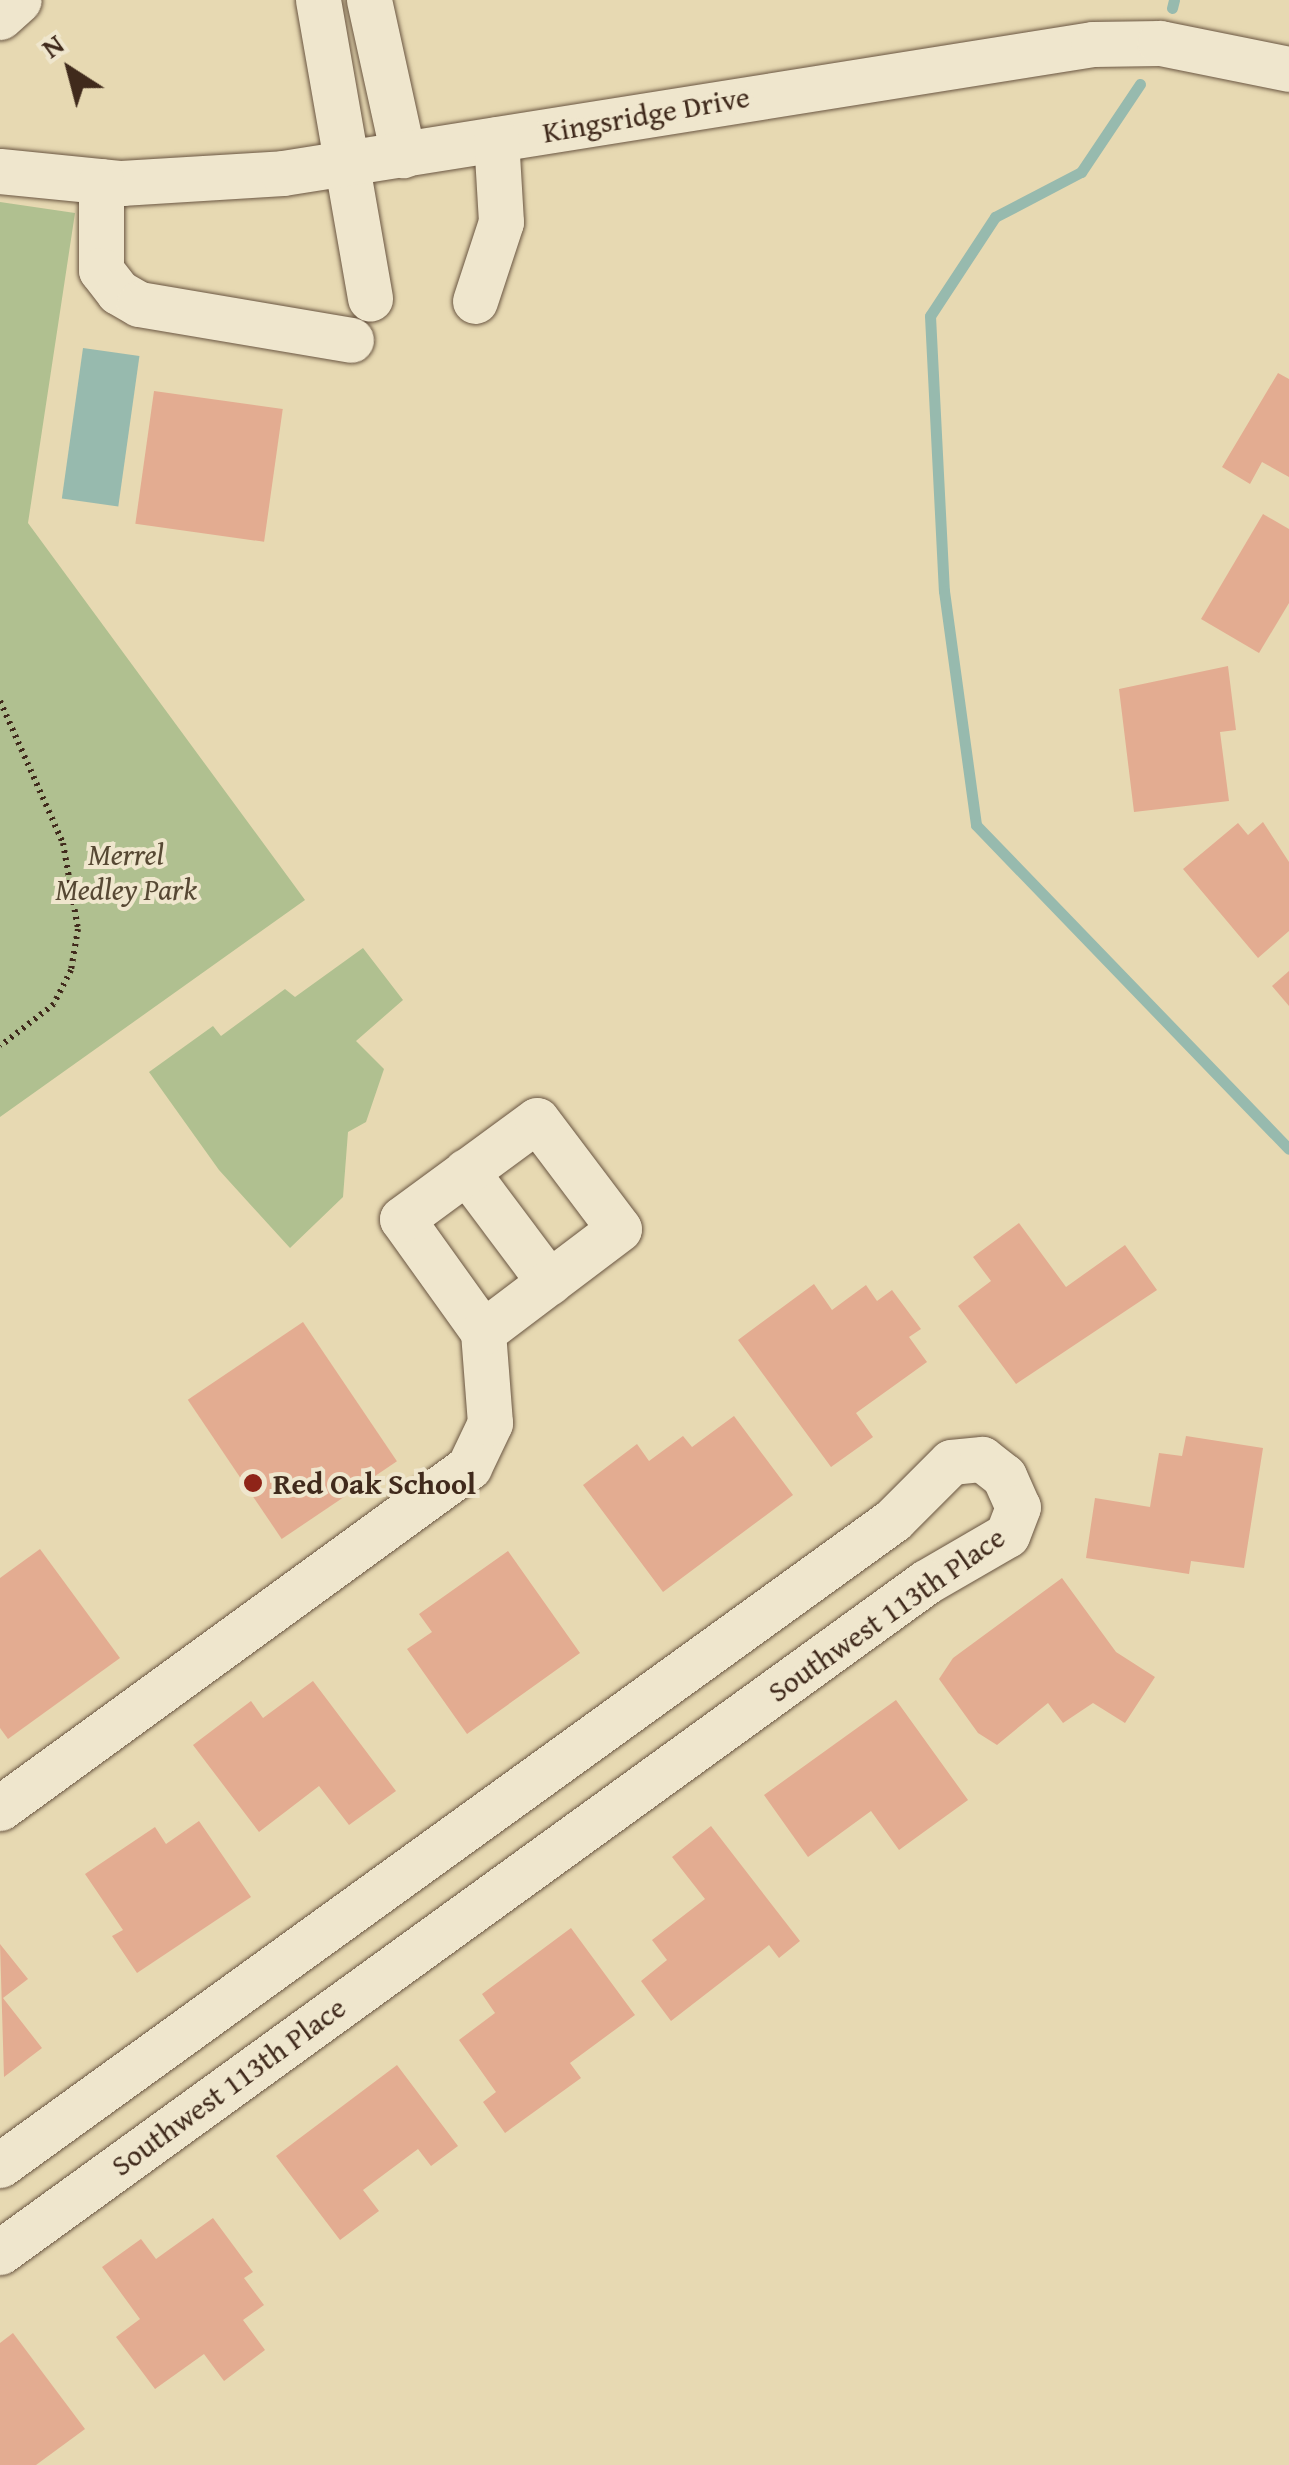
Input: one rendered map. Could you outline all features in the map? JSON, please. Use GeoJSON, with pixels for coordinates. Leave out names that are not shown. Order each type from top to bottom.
{"type":"FeatureCollection","features":[{"type":"Feature","properties":{"kind":"street"},"geometry":{"type":"LineString","coordinates":[[0,17],[19,0]]}},
{"type":"Feature","properties":{"kind":"street"},"geometry":{"type":"LineString","coordinates":[[318,0],[370,298]]}},
{"type":"Feature","properties":{"kind":"street"},"geometry":{"type":"LineString","coordinates":[[369,0],[403,155]]}},
{"type":"Feature","properties":{"kind":"street","name":"Kingsridge Drive"},"geometry":{"type":"LineString","coordinates":[[0,172],[101,181],[195,183],[403,155],[1093,44],[1160,42],[1289,68]]}},
{"type":"Feature","properties":{"kind":"street"},"geometry":{"type":"LineString","coordinates":[[326,55],[379,45]]}},
{"type":"Feature","properties":{"kind":"street"},"geometry":{"type":"LineString","coordinates":[[476,301],[501,222],[496,140]]}},
{"type":"Feature","properties":{"kind":"street"},"geometry":{"type":"LineString","coordinates":[[101,181],[101,270],[118,292],[139,304],[350,340]]}},
{"type":"Feature","properties":{"kind":"street"},"geometry":{"type":"LineString","coordinates":[[0,1808],[469,1467],[490,1423],[483,1332],[402,1219],[537,1120],[619,1229],[483,1332]]}},
{"type":"Feature","properties":{"kind":"street"},"geometry":{"type":"LineString","coordinates":[[466,1171],[548,1282]]}},
{"type":"Feature","properties":{"kind":"street","name":"Southwest 113th Place"},"geometry":{"type":"LineString","coordinates":[[0,2165],[893,1520],[951,1462],[982,1458],[1004,1476],[1018,1507],[1007,1535],[910,1593],[0,2252]]}},
{"type":"Feature","properties":{"kind":"street"},"geometry":{"type":"LineString","coordinates":[[145,2059],[186,2116]]}},
{"type":"Feature","properties":{"kind":"path"},"geometry":{"type":"LineString","coordinates":[[0,702],[63,843],[78,929],[71,970],[54,1004],[0,1046]]}},
{"type":"Feature","properties":{"kind":"green space","name":"Merrel Medley Park"},"geometry":{"type":"Polygon","coordinates":[[[0,202],[75,213],[28,523],[305,900],[0,1117],[0,202]]]}},
{"type":"Feature","properties":{"kind":"green space"},"geometry":{"type":"Polygon","coordinates":[[[363,948],[403,1000],[356,1041],[384,1069],[366,1122],[348,1132],[343,1197],[290,1248],[219,1170],[149,1072],[213,1026],[221,1036],[285,989],[295,997],[363,948]]]}},
{"type":"Feature","properties":{"kind":"water"},"geometry":{"type":"Polygon","coordinates":[[[83,348],[139,356],[118,506],[62,499],[83,348]]]}},
{"type":"Feature","properties":{"kind":"building"},"geometry":{"type":"Polygon","coordinates":[[[1278,373],[1289,379],[1289,477],[1262,462],[1250,484],[1222,467],[1278,373]]]}},
{"type":"Feature","properties":{"kind":"building"},"geometry":{"type":"Polygon","coordinates":[[[154,391],[283,409],[264,542],[135,524],[154,391]]]}},
{"type":"Feature","properties":{"kind":"building"},"geometry":{"type":"Polygon","coordinates":[[[1263,514],[1289,529],[1289,603],[1259,653],[1201,619],[1263,514]]]}},
{"type":"Feature","properties":{"kind":"building"},"geometry":{"type":"Polygon","coordinates":[[[1228,666],[1236,730],[1220,732],[1229,801],[1134,812],[1119,689],[1228,666]]]}},
{"type":"Feature","properties":{"kind":"building"},"geometry":{"type":"Polygon","coordinates":[[[1263,822],[1289,862],[1289,931],[1258,958],[1183,869],[1238,823],[1248,835],[1263,822]]]}},
{"type":"Feature","properties":{"kind":"building"},"geometry":{"type":"Polygon","coordinates":[[[1289,971],[1289,1006],[1272,986],[1289,971]]]}},
{"type":"Feature","properties":{"kind":"building"},"geometry":{"type":"Polygon","coordinates":[[[1019,1223],[1066,1287],[1125,1245],[1157,1290],[1016,1384],[958,1306],[991,1281],[973,1257],[1019,1223]]]}},
{"type":"Feature","properties":{"kind":"building"},"geometry":{"type":"Polygon","coordinates":[[[814,1284],[832,1310],[866,1285],[877,1301],[892,1290],[921,1329],[909,1337],[927,1362],[856,1413],[873,1437],[831,1467],[738,1340],[814,1284]]]}},
{"type":"Feature","properties":{"kind":"building"},"geometry":{"type":"Polygon","coordinates":[[[303,1322],[397,1461],[282,1539],[188,1400],[303,1322]]]}},
{"type":"Feature","properties":{"kind":"building"},"geometry":{"type":"Polygon","coordinates":[[[734,1416],[793,1495],[663,1592],[583,1485],[637,1444],[649,1461],[683,1436],[692,1447],[734,1416]]]}},
{"type":"Feature","properties":{"kind":"building"},"geometry":{"type":"Polygon","coordinates":[[[1186,1436],[1263,1448],[1244,1568],[1191,1561],[1189,1574],[1086,1558],[1095,1498],[1150,1507],[1159,1453],[1182,1456],[1186,1436]]]}},
{"type":"Feature","properties":{"kind":"building"},"geometry":{"type":"Polygon","coordinates":[[[40,1549],[120,1658],[8,1739],[0,1728],[0,1578],[40,1549]]]}},
{"type":"Feature","properties":{"kind":"building"},"geometry":{"type":"Polygon","coordinates":[[[508,1551],[580,1653],[467,1734],[407,1649],[432,1632],[419,1614],[508,1551]]]}},
{"type":"Feature","properties":{"kind":"building"},"geometry":{"type":"Polygon","coordinates":[[[1062,1578],[1116,1652],[1155,1677],[1125,1723],[1093,1703],[1063,1723],[1048,1703],[997,1745],[978,1733],[939,1679],[953,1658],[1062,1578]]]}},
{"type":"Feature","properties":{"kind":"building"},"geometry":{"type":"Polygon","coordinates":[[[313,1681],[396,1791],[349,1825],[319,1786],[259,1832],[193,1745],[251,1701],[263,1718],[313,1681]]]}},
{"type":"Feature","properties":{"kind":"building"},"geometry":{"type":"Polygon","coordinates":[[[896,1700],[968,1800],[899,1850],[871,1811],[808,1857],[764,1795],[896,1700]]]}},
{"type":"Feature","properties":{"kind":"building"},"geometry":{"type":"Polygon","coordinates":[[[199,1821],[251,1897],[137,1973],[112,1936],[123,1930],[85,1874],[155,1827],[166,1844],[199,1821]]]}},
{"type":"Feature","properties":{"kind":"building"},"geometry":{"type":"Polygon","coordinates":[[[711,1826],[800,1941],[779,1958],[769,1945],[671,2021],[641,1981],[667,1960],[652,1940],[705,1899],[672,1857],[711,1826]]]}},
{"type":"Feature","properties":{"kind":"building"},"geometry":{"type":"Polygon","coordinates":[[[571,1928],[635,2015],[570,2063],[581,2078],[505,2133],[483,2102],[496,2092],[459,2040],[495,2013],[482,1994],[571,1928]]]}},
{"type":"Feature","properties":{"kind":"building"},"geometry":{"type":"Polygon","coordinates":[[[0,1944],[28,1979],[3,1998],[42,2048],[4,2077],[0,1944]]]}},
{"type":"Feature","properties":{"kind":"building"},"geometry":{"type":"Polygon","coordinates":[[[397,2065],[458,2146],[431,2166],[418,2149],[363,2190],[379,2211],[340,2240],[276,2156],[397,2065]]]}},
{"type":"Feature","properties":{"kind":"building"},"geometry":{"type":"Polygon","coordinates":[[[213,2218],[253,2272],[244,2278],[264,2305],[243,2320],[265,2350],[224,2381],[204,2354],[155,2389],[116,2337],[140,2319],[102,2267],[141,2239],[156,2259],[213,2218]]]}},
{"type":"Feature","properties":{"kind":"building"},"geometry":{"type":"Polygon","coordinates":[[[13,2333],[85,2429],[36,2465],[0,2465],[0,2343],[13,2333]]]}},
{"type":"Feature","properties":{"kind":"waterway"},"geometry":{"type":"LineString","coordinates":[[1172,8],[1174,0]]}},
{"type":"Feature","properties":{"kind":"waterway"},"geometry":{"type":"LineString","coordinates":[[1140,84],[1081,172],[995,217],[930,316],[944,591],[976,825],[1289,1149]]}},
{"type":"Feature","properties":{"kind":"place","name":"Red Oak School"},"geometry":{"type":"Point","coordinates":[253,1483]}}]}
